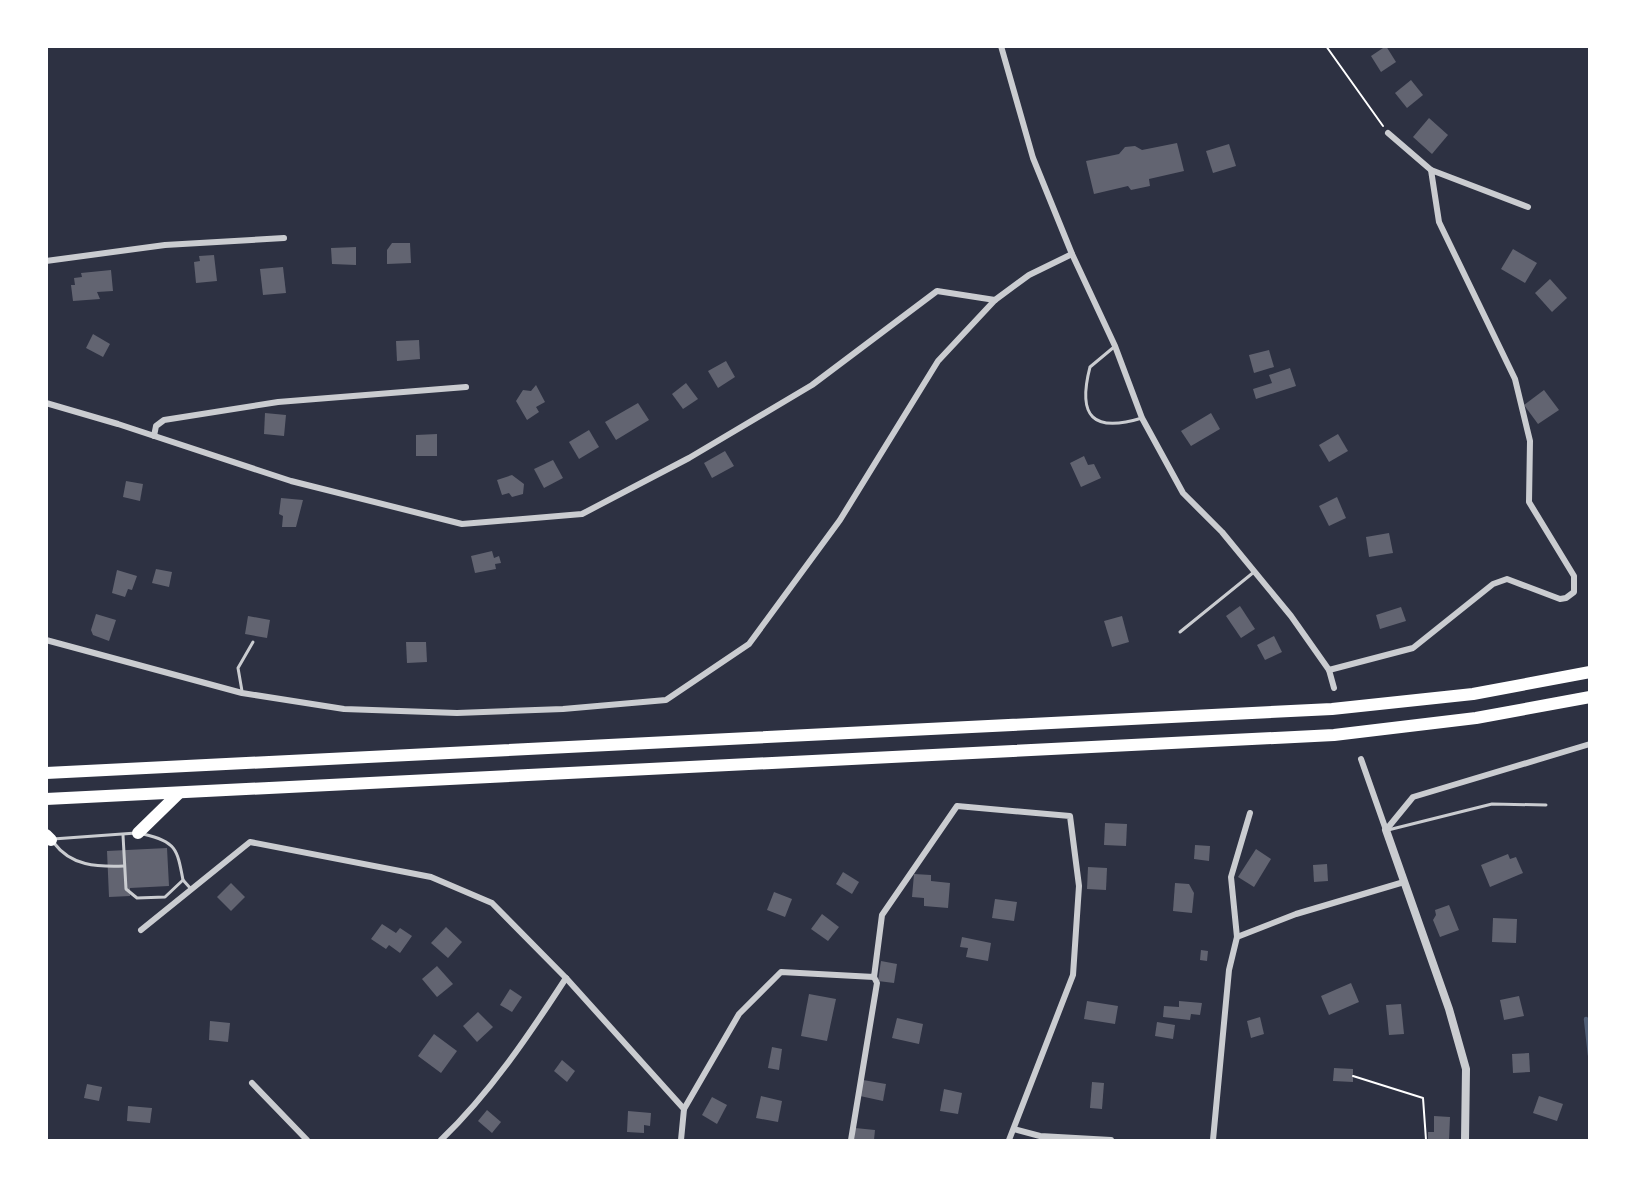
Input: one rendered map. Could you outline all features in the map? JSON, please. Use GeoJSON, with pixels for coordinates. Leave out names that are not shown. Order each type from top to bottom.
{"type":"FeatureCollection","features":[{"type":"Feature","properties":{"kind":"highway"},"geometry":{"type":"LineString","coordinates":[[46,773],[1332,709],[1473,694],[1590,672]]}},
{"type":"Feature","properties":{"kind":"highway"},"geometry":{"type":"LineString","coordinates":[[46,799],[1334,735],[1476,718],[1560,702],[1590,699]]}},
{"type":"Feature","properties":{"kind":"highway"},"geometry":{"type":"LineString","coordinates":[[138,833],[179,793]]}},
{"type":"Feature","properties":{"kind":"street"},"geometry":{"type":"LineString","coordinates":[[1000,46],[1033,158],[1072,254],[1115,346],[1142,418],[1183,493],[1222,532],[1292,616],[1329,670],[1334,688]]}},
{"type":"Feature","properties":{"kind":"street"},"geometry":{"type":"LineString","coordinates":[[1388,133],[1431,170],[1528,207]]}},
{"type":"Feature","properties":{"kind":"street"},"geometry":{"type":"LineString","coordinates":[[1329,670],[1413,648],[1493,584],[1507,579],[1560,599],[1574,592],[1574,576],[1529,502],[1530,441],[1515,379],[1439,222],[1431,170]]}},
{"type":"Feature","properties":{"kind":"street"},"geometry":{"type":"LineString","coordinates":[[46,261],[165,245],[284,238]]}},
{"type":"Feature","properties":{"kind":"street"},"geometry":{"type":"LineString","coordinates":[[46,640],[242,693],[344,708],[457,713],[563,709],[666,700],[749,644],[840,519],[938,361],[995,300],[1029,275],[1072,254]]}},
{"type":"Feature","properties":{"kind":"street"},"geometry":{"type":"LineString","coordinates":[[46,403],[291,481],[462,524],[582,514],[689,458],[812,385],[937,291],[995,300]]}},
{"type":"Feature","properties":{"kind":"street"},"geometry":{"type":"LineString","coordinates":[[154,436],[156,426],[164,420],[278,402],[466,387]]}},
{"type":"Feature","properties":{"kind":"street"},"geometry":{"type":"LineString","coordinates":[[1386,830],[1413,797],[1590,744]]}},
{"type":"Feature","properties":{"kind":"street"},"geometry":{"type":"LineString","coordinates":[[1361,759],[1466,1069],[1465,1140]]}},
{"type":"Feature","properties":{"kind":"street"},"geometry":{"type":"LineString","coordinates":[[850,1140],[878,984],[874,977],[882,915],[957,806],[1070,816],[1079,886],[1073,975],[1009,1140]]}},
{"type":"Feature","properties":{"kind":"street"},"geometry":{"type":"LineString","coordinates":[[1213,1140],[1229,970],[1237,937],[1231,877],[1250,813]]}},
{"type":"Feature","properties":{"kind":"street"},"geometry":{"type":"LineString","coordinates":[[141,930],[250,842],[431,877],[492,903],[566,978],[684,1109]]}},
{"type":"Feature","properties":{"kind":"street"},"geometry":{"type":"LineString","coordinates":[[1237,937],[1296,914],[1404,882]]}},
{"type":"Feature","properties":{"kind":"street"},"geometry":{"type":"LineString","coordinates":[[681,1140],[684,1109],[739,1014],[781,972],[874,977]]}},
{"type":"Feature","properties":{"kind":"street"},"geometry":{"type":"LineString","coordinates":[[441,1140],[462,1120],[528,1036],[566,978]]}},
{"type":"Feature","properties":{"kind":"street"},"geometry":{"type":"LineString","coordinates":[[252,1083],[308,1140]]}},
{"type":"Feature","properties":{"kind":"street"},"geometry":{"type":"LineString","coordinates":[[1014,1129],[1040,1136],[1112,1140]]}},
{"type":"Feature","properties":{"kind":"lane"},"geometry":{"type":"LineString","coordinates":[[1115,346],[1090,367],[1085,399],[1091,414],[1102,424],[1118,425],[1142,418]]}},
{"type":"Feature","properties":{"kind":"lane"},"geometry":{"type":"LineString","coordinates":[[1180,632],[1255,571]]}},
{"type":"Feature","properties":{"kind":"lane"},"geometry":{"type":"LineString","coordinates":[[242,693],[238,668],[253,642]]}},
{"type":"Feature","properties":{"kind":"lane"},"geometry":{"type":"LineString","coordinates":[[1386,830],[1492,804],[1546,805]]}},
{"type":"Feature","properties":{"kind":"lane"},"geometry":{"type":"LineString","coordinates":[[48,839],[138,833],[168,842],[176,849],[183,880],[191,889]]}},
{"type":"Feature","properties":{"kind":"lane"},"geometry":{"type":"LineString","coordinates":[[123,835],[126,889],[137,898],[165,897],[183,880]]}},
{"type":"Feature","properties":{"kind":"lane"},"geometry":{"type":"LineString","coordinates":[[48,839],[61,853],[83,864],[124,866]]}},
{"type":"Feature","properties":{"kind":"path"},"geometry":{"type":"LineString","coordinates":[[1326,46],[1388,133]]}},
{"type":"Feature","properties":{"kind":"path"},"geometry":{"type":"LineString","coordinates":[[1353,1076],[1423,1098],[1426,1138]]}},
{"type":"Feature","properties":{"kind":"building"},"geometry":{"type":"Polygon","coordinates":[[[1386,46],[1396,62],[1381,72],[1371,56],[1386,46]]]}},
{"type":"Feature","properties":{"kind":"building"},"geometry":{"type":"Polygon","coordinates":[[[1411,80],[1423,95],[1407,108],[1395,93],[1411,80]]]}},
{"type":"Feature","properties":{"kind":"building"},"geometry":{"type":"Polygon","coordinates":[[[1429,118],[1448,135],[1432,154],[1413,137],[1429,118]]]}},
{"type":"Feature","properties":{"kind":"building"},"geometry":{"type":"Polygon","coordinates":[[[1177,143],[1184,171],[1149,179],[1150,186],[1131,190],[1128,186],[1094,194],[1086,161],[1119,154],[1125,147],[1135,146],[1142,150],[1177,143]]]}},
{"type":"Feature","properties":{"kind":"building"},"geometry":{"type":"Polygon","coordinates":[[[1229,144],[1236,166],[1213,173],[1206,151],[1229,144]]]}},
{"type":"Feature","properties":{"kind":"building"},"geometry":{"type":"Polygon","coordinates":[[[392,243],[410,243],[411,263],[387,264],[387,250],[392,243]]]}},
{"type":"Feature","properties":{"kind":"building"},"geometry":{"type":"Polygon","coordinates":[[[356,247],[356,265],[332,264],[331,248],[356,247]]]}},
{"type":"Feature","properties":{"kind":"building"},"geometry":{"type":"Polygon","coordinates":[[[1513,249],[1537,263],[1525,283],[1501,269],[1513,249]]]}},
{"type":"Feature","properties":{"kind":"building"},"geometry":{"type":"Polygon","coordinates":[[[214,255],[217,281],[196,283],[194,262],[200,261],[199,256],[214,255]]]}},
{"type":"Feature","properties":{"kind":"building"},"geometry":{"type":"Polygon","coordinates":[[[283,267],[286,293],[263,295],[260,269],[283,267]]]}},
{"type":"Feature","properties":{"kind":"building"},"geometry":{"type":"Polygon","coordinates":[[[111,270],[113,291],[97,292],[100,299],[73,301],[71,285],[75,285],[74,278],[82,277],[81,273],[111,270]]]}},
{"type":"Feature","properties":{"kind":"building"},"geometry":{"type":"Polygon","coordinates":[[[1550,279],[1567,298],[1552,312],[1535,293],[1550,279]]]}},
{"type":"Feature","properties":{"kind":"building"},"geometry":{"type":"Polygon","coordinates":[[[93,334],[110,344],[103,357],[86,348],[93,334]]]}},
{"type":"Feature","properties":{"kind":"building"},"geometry":{"type":"Polygon","coordinates":[[[419,340],[420,359],[397,361],[396,341],[419,340]]]}},
{"type":"Feature","properties":{"kind":"building"},"geometry":{"type":"Polygon","coordinates":[[[1269,350],[1274,367],[1254,373],[1249,355],[1269,350]]]}},
{"type":"Feature","properties":{"kind":"building"},"geometry":{"type":"Polygon","coordinates":[[[726,361],[735,377],[718,388],[708,371],[726,361]]]}},
{"type":"Feature","properties":{"kind":"building"},"geometry":{"type":"Polygon","coordinates":[[[1290,368],[1296,386],[1256,399],[1253,389],[1272,383],[1269,375],[1290,368]]]}},
{"type":"Feature","properties":{"kind":"building"},"geometry":{"type":"Polygon","coordinates":[[[686,383],[698,399],[683,409],[672,394],[686,383]]]}},
{"type":"Feature","properties":{"kind":"building"},"geometry":{"type":"Polygon","coordinates":[[[536,385],[545,402],[536,407],[539,412],[527,420],[516,401],[523,390],[531,391],[536,385]]]}},
{"type":"Feature","properties":{"kind":"building"},"geometry":{"type":"Polygon","coordinates":[[[1544,390],[1559,410],[1538,424],[1524,405],[1544,390]]]}},
{"type":"Feature","properties":{"kind":"building"},"geometry":{"type":"Polygon","coordinates":[[[638,403],[649,420],[616,440],[605,422],[638,403]]]}},
{"type":"Feature","properties":{"kind":"building"},"geometry":{"type":"Polygon","coordinates":[[[265,413],[286,415],[284,436],[264,434],[265,413]]]}},
{"type":"Feature","properties":{"kind":"building"},"geometry":{"type":"Polygon","coordinates":[[[1211,413],[1220,429],[1191,446],[1181,431],[1211,413]]]}},
{"type":"Feature","properties":{"kind":"building"},"geometry":{"type":"Polygon","coordinates":[[[589,430],[599,447],[579,459],[569,442],[589,430]]]}},
{"type":"Feature","properties":{"kind":"building"},"geometry":{"type":"Polygon","coordinates":[[[437,434],[437,456],[416,456],[416,435],[437,434]]]}},
{"type":"Feature","properties":{"kind":"building"},"geometry":{"type":"Polygon","coordinates":[[[1338,434],[1348,451],[1329,462],[1319,445],[1338,434]]]}},
{"type":"Feature","properties":{"kind":"building"},"geometry":{"type":"Polygon","coordinates":[[[725,451],[734,466],[712,478],[704,463],[725,451]]]}},
{"type":"Feature","properties":{"kind":"building"},"geometry":{"type":"Polygon","coordinates":[[[1084,456],[1088,465],[1094,464],[1101,478],[1081,487],[1070,463],[1084,456]]]}},
{"type":"Feature","properties":{"kind":"building"},"geometry":{"type":"Polygon","coordinates":[[[553,460],[563,478],[544,488],[534,469],[553,460]]]}},
{"type":"Feature","properties":{"kind":"building"},"geometry":{"type":"Polygon","coordinates":[[[512,475],[524,484],[523,494],[512,497],[509,493],[502,495],[497,480],[512,475]]]}},
{"type":"Feature","properties":{"kind":"building"},"geometry":{"type":"Polygon","coordinates":[[[126,481],[143,484],[140,501],[123,497],[126,481]]]}},
{"type":"Feature","properties":{"kind":"building"},"geometry":{"type":"Polygon","coordinates":[[[1337,497],[1346,518],[1329,526],[1319,506],[1337,497]]]}},
{"type":"Feature","properties":{"kind":"building"},"geometry":{"type":"Polygon","coordinates":[[[281,498],[303,500],[296,527],[282,527],[283,516],[279,514],[281,498]]]}},
{"type":"Feature","properties":{"kind":"building"},"geometry":{"type":"Polygon","coordinates":[[[1389,533],[1393,553],[1369,557],[1366,537],[1389,533]]]}},
{"type":"Feature","properties":{"kind":"building"},"geometry":{"type":"Polygon","coordinates":[[[492,551],[494,558],[499,556],[501,563],[495,564],[496,569],[475,573],[471,556],[492,551]]]}},
{"type":"Feature","properties":{"kind":"building"},"geometry":{"type":"Polygon","coordinates":[[[156,569],[172,572],[169,587],[152,583],[156,569]]]}},
{"type":"Feature","properties":{"kind":"building"},"geometry":{"type":"Polygon","coordinates":[[[117,570],[137,576],[132,590],[128,589],[125,597],[112,593],[117,570]]]}},
{"type":"Feature","properties":{"kind":"building"},"geometry":{"type":"Polygon","coordinates":[[[1240,606],[1255,629],[1241,638],[1226,616],[1240,606]]]}},
{"type":"Feature","properties":{"kind":"building"},"geometry":{"type":"Polygon","coordinates":[[[1401,607],[1406,621],[1380,629],[1376,615],[1401,607]]]}},
{"type":"Feature","properties":{"kind":"building"},"geometry":{"type":"Polygon","coordinates":[[[96,614],[116,620],[109,641],[93,635],[91,630],[96,614]]]}},
{"type":"Feature","properties":{"kind":"building"},"geometry":{"type":"Polygon","coordinates":[[[248,616],[270,620],[267,638],[245,634],[248,616]]]}},
{"type":"Feature","properties":{"kind":"building"},"geometry":{"type":"Polygon","coordinates":[[[1122,616],[1129,642],[1112,647],[1104,621],[1122,616]]]}},
{"type":"Feature","properties":{"kind":"building"},"geometry":{"type":"Polygon","coordinates":[[[1274,636],[1282,652],[1265,660],[1257,645],[1274,636]]]}},
{"type":"Feature","properties":{"kind":"building"},"geometry":{"type":"Polygon","coordinates":[[[406,642],[426,642],[427,662],[407,663],[406,642]]]}},
{"type":"Feature","properties":{"kind":"building"},"geometry":{"type":"Polygon","coordinates":[[[1105,823],[1127,824],[1126,846],[1104,845],[1105,823]]]}},
{"type":"Feature","properties":{"kind":"building"},"geometry":{"type":"Polygon","coordinates":[[[1195,845],[1210,846],[1209,861],[1194,859],[1195,845]]]}},
{"type":"Feature","properties":{"kind":"building"},"geometry":{"type":"Polygon","coordinates":[[[167,848],[169,886],[130,888],[130,896],[109,897],[107,851],[167,848]]]}},
{"type":"Feature","properties":{"kind":"building"},"geometry":{"type":"Polygon","coordinates":[[[1256,849],[1271,859],[1254,887],[1238,877],[1256,849]]]}},
{"type":"Feature","properties":{"kind":"building"},"geometry":{"type":"Polygon","coordinates":[[[1508,854],[1510,859],[1516,857],[1523,873],[1490,887],[1481,865],[1508,854]]]}},
{"type":"Feature","properties":{"kind":"building"},"geometry":{"type":"Polygon","coordinates":[[[1327,864],[1328,881],[1314,882],[1313,865],[1327,864]]]}},
{"type":"Feature","properties":{"kind":"building"},"geometry":{"type":"Polygon","coordinates":[[[1088,867],[1107,868],[1106,890],[1087,889],[1088,867]]]}},
{"type":"Feature","properties":{"kind":"building"},"geometry":{"type":"Polygon","coordinates":[[[843,872],[859,882],[852,894],[836,884],[843,872]]]}},
{"type":"Feature","properties":{"kind":"building"},"geometry":{"type":"Polygon","coordinates":[[[914,874],[931,875],[931,881],[950,883],[948,908],[924,906],[924,898],[912,897],[914,874]]]}},
{"type":"Feature","properties":{"kind":"building"},"geometry":{"type":"Polygon","coordinates":[[[231,883],[245,897],[231,911],[217,897],[231,883]]]}},
{"type":"Feature","properties":{"kind":"building"},"geometry":{"type":"Polygon","coordinates":[[[1175,883],[1189,884],[1194,893],[1192,913],[1173,911],[1175,883]]]}},
{"type":"Feature","properties":{"kind":"building"},"geometry":{"type":"Polygon","coordinates":[[[774,892],[792,899],[785,917],[767,910],[774,892]]]}},
{"type":"Feature","properties":{"kind":"building"},"geometry":{"type":"Polygon","coordinates":[[[995,899],[1017,902],[1014,921],[992,918],[995,899]]]}},
{"type":"Feature","properties":{"kind":"building"},"geometry":{"type":"Polygon","coordinates":[[[1449,905],[1459,930],[1440,937],[1433,920],[1436,915],[1435,910],[1449,905]]]}},
{"type":"Feature","properties":{"kind":"building"},"geometry":{"type":"Polygon","coordinates":[[[822,914],[839,927],[828,941],[811,929],[822,914]]]}},
{"type":"Feature","properties":{"kind":"building"},"geometry":{"type":"Polygon","coordinates":[[[1493,918],[1517,919],[1516,943],[1492,942],[1493,918]]]}},
{"type":"Feature","properties":{"kind":"building"},"geometry":{"type":"Polygon","coordinates":[[[382,924],[396,933],[400,928],[412,936],[400,953],[389,945],[386,949],[371,939],[382,924]]]}},
{"type":"Feature","properties":{"kind":"building"},"geometry":{"type":"Polygon","coordinates":[[[446,927],[462,942],[448,958],[431,943],[446,927]]]}},
{"type":"Feature","properties":{"kind":"building"},"geometry":{"type":"Polygon","coordinates":[[[962,937],[991,943],[988,961],[966,957],[968,948],[960,947],[962,937]]]}},
{"type":"Feature","properties":{"kind":"building"},"geometry":{"type":"Polygon","coordinates":[[[1201,950],[1208,951],[1207,961],[1200,960],[1201,950]]]}},
{"type":"Feature","properties":{"kind":"building"},"geometry":{"type":"Polygon","coordinates":[[[881,961],[897,964],[894,983],[878,981],[881,961]]]}},
{"type":"Feature","properties":{"kind":"building"},"geometry":{"type":"Polygon","coordinates":[[[437,966],[453,984],[437,997],[422,979],[437,966]]]}},
{"type":"Feature","properties":{"kind":"building"},"geometry":{"type":"Polygon","coordinates":[[[1351,983],[1359,1002],[1329,1015],[1321,996],[1351,983]]]}},
{"type":"Feature","properties":{"kind":"building"},"geometry":{"type":"Polygon","coordinates":[[[510,989],[522,997],[512,1012],[500,1005],[510,989]]]}},
{"type":"Feature","properties":{"kind":"building"},"geometry":{"type":"Polygon","coordinates":[[[809,994],[836,999],[827,1041],[801,1036],[809,994]]]}},
{"type":"Feature","properties":{"kind":"building"},"geometry":{"type":"Polygon","coordinates":[[[1519,996],[1524,1016],[1504,1020],[1500,1000],[1519,996]]]}},
{"type":"Feature","properties":{"kind":"building"},"geometry":{"type":"Polygon","coordinates":[[[1087,1001],[1118,1006],[1115,1024],[1084,1019],[1087,1001]]]}},
{"type":"Feature","properties":{"kind":"building"},"geometry":{"type":"Polygon","coordinates":[[[1179,1001],[1202,1003],[1200,1015],[1191,1014],[1190,1020],[1163,1017],[1164,1006],[1179,1007],[1179,1001]]]}},
{"type":"Feature","properties":{"kind":"building"},"geometry":{"type":"Polygon","coordinates":[[[1401,1004],[1404,1034],[1389,1035],[1386,1005],[1401,1004]]]}},
{"type":"Feature","properties":{"kind":"building"},"geometry":{"type":"Polygon","coordinates":[[[478,1012],[493,1027],[477,1042],[463,1026],[478,1012]]]}},
{"type":"Feature","properties":{"kind":"building"},"geometry":{"type":"Polygon","coordinates":[[[1260,1017],[1264,1034],[1251,1038],[1247,1021],[1260,1017]]]}},
{"type":"Feature","properties":{"kind":"building"},"geometry":{"type":"Polygon","coordinates":[[[897,1018],[923,1024],[919,1044],[892,1038],[897,1018]]]}},
{"type":"Feature","properties":{"kind":"building"},"geometry":{"type":"Polygon","coordinates":[[[210,1021],[230,1023],[228,1042],[209,1040],[210,1021]]]}},
{"type":"Feature","properties":{"kind":"building"},"geometry":{"type":"Polygon","coordinates":[[[1157,1022],[1175,1025],[1173,1039],[1155,1036],[1157,1022]]]}},
{"type":"Feature","properties":{"kind":"building"},"geometry":{"type":"Polygon","coordinates":[[[434,1034],[457,1051],[441,1073],[418,1056],[434,1034]]]}},
{"type":"Feature","properties":{"kind":"building"},"geometry":{"type":"Polygon","coordinates":[[[772,1047],[782,1049],[779,1070],[768,1068],[772,1047]]]}},
{"type":"Feature","properties":{"kind":"building"},"geometry":{"type":"Polygon","coordinates":[[[1529,1053],[1530,1072],[1513,1073],[1512,1054],[1529,1053]]]}},
{"type":"Feature","properties":{"kind":"building"},"geometry":{"type":"Polygon","coordinates":[[[562,1060],[575,1071],[567,1082],[554,1071],[562,1060]]]}},
{"type":"Feature","properties":{"kind":"building"},"geometry":{"type":"Polygon","coordinates":[[[1334,1068],[1353,1069],[1353,1082],[1333,1081],[1334,1068]]]}},
{"type":"Feature","properties":{"kind":"building"},"geometry":{"type":"Polygon","coordinates":[[[863,1080],[886,1084],[883,1101],[860,1096],[863,1080]]]}},
{"type":"Feature","properties":{"kind":"building"},"geometry":{"type":"Polygon","coordinates":[[[1092,1082],[1104,1083],[1102,1109],[1090,1108],[1092,1082]]]}},
{"type":"Feature","properties":{"kind":"building"},"geometry":{"type":"Polygon","coordinates":[[[87,1084],[102,1087],[99,1101],[84,1098],[87,1084]]]}},
{"type":"Feature","properties":{"kind":"building"},"geometry":{"type":"Polygon","coordinates":[[[944,1089],[962,1093],[958,1114],[940,1111],[944,1089]]]}},
{"type":"Feature","properties":{"kind":"building"},"geometry":{"type":"Polygon","coordinates":[[[761,1096],[782,1101],[778,1122],[756,1118],[761,1096]]]}},
{"type":"Feature","properties":{"kind":"building"},"geometry":{"type":"Polygon","coordinates":[[[1539,1096],[1563,1104],[1557,1121],[1533,1113],[1539,1096]]]}},
{"type":"Feature","properties":{"kind":"building"},"geometry":{"type":"Polygon","coordinates":[[[712,1097],[727,1105],[717,1124],[702,1115],[712,1097]]]}},
{"type":"Feature","properties":{"kind":"building"},"geometry":{"type":"Polygon","coordinates":[[[128,1106],[152,1108],[150,1123],[127,1121],[128,1106]]]}},
{"type":"Feature","properties":{"kind":"building"},"geometry":{"type":"Polygon","coordinates":[[[487,1110],[501,1122],[492,1133],[478,1121],[487,1110]]]}},
{"type":"Feature","properties":{"kind":"building"},"geometry":{"type":"Polygon","coordinates":[[[628,1111],[651,1113],[650,1126],[644,1125],[644,1133],[627,1132],[628,1111]]]}},
{"type":"Feature","properties":{"kind":"building"},"geometry":{"type":"Polygon","coordinates":[[[1434,1116],[1450,1117],[1449,1140],[1428,1140],[1428,1132],[1434,1132],[1434,1116]]]}},
{"type":"Feature","properties":{"kind":"building"},"geometry":{"type":"Polygon","coordinates":[[[855,1128],[875,1130],[874,1140],[854,1140],[855,1128]]]}},
{"type":"Feature","properties":{"kind":"waterway"},"geometry":{"type":"LineString","coordinates":[[1586,1019],[1590,1055]]}}]}
